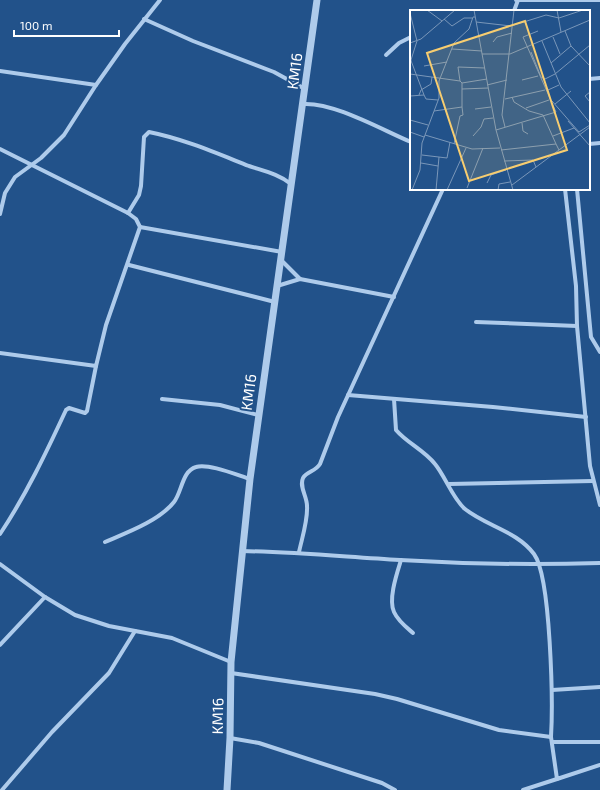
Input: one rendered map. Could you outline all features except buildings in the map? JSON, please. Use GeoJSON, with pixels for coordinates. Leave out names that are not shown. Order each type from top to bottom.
{"type":"FeatureCollection","features":[{"type":"Feature","properties":{"kind":"street"},"geometry":{"type":"LineString","coordinates":[[0,214],[8,186],[14,177],[64,135],[96,85],[160,0]]}},
{"type":"Feature","properties":{"kind":"street","name":"KM16"},"geometry":{"type":"LineString","coordinates":[[227,790],[230,738],[231,662],[250,479],[317,0]]}},
{"type":"Feature","properties":{"kind":"street"},"geometry":{"type":"LineString","coordinates":[[514,10],[517,0],[600,0]]}},
{"type":"Feature","properties":{"kind":"street"},"geometry":{"type":"LineString","coordinates":[[144,20],[193,41],[274,72],[305,89]]}},
{"type":"Feature","properties":{"kind":"street"},"geometry":{"type":"LineString","coordinates":[[386,55],[399,43],[410,38]]}},
{"type":"Feature","properties":{"kind":"street"},"geometry":{"type":"LineString","coordinates":[[0,71],[96,85]]}},
{"type":"Feature","properties":{"kind":"street"},"geometry":{"type":"LineString","coordinates":[[590,79],[600,78]]}},
{"type":"Feature","properties":{"kind":"street"},"geometry":{"type":"LineString","coordinates":[[303,104],[315,103],[341,112],[410,142]]}},
{"type":"Feature","properties":{"kind":"street"},"geometry":{"type":"LineString","coordinates":[[128,214],[139,195],[144,137],[149,132],[205,147],[257,169],[282,176],[292,185]]}},
{"type":"Feature","properties":{"kind":"street"},"geometry":{"type":"LineString","coordinates":[[590,144],[600,143]]}},
{"type":"Feature","properties":{"kind":"street"},"geometry":{"type":"LineString","coordinates":[[0,149],[128,214],[136,219],[140,227],[129,265],[106,325],[87,411],[84,413],[69,408],[66,410],[34,478],[18,507],[0,534]]}},
{"type":"Feature","properties":{"kind":"street"},"geometry":{"type":"LineString","coordinates":[[299,552],[307,506],[302,486],[303,479],[307,473],[317,469],[320,464],[348,395],[443,190]]}},
{"type":"Feature","properties":{"kind":"street"},"geometry":{"type":"LineString","coordinates":[[565,190],[576,286],[577,326],[593,481],[600,505]]}},
{"type":"Feature","properties":{"kind":"street"},"geometry":{"type":"LineString","coordinates":[[577,190],[591,336],[600,352]]}},
{"type":"Feature","properties":{"kind":"street"},"geometry":{"type":"LineString","coordinates":[[140,227],[281,256],[300,279]]}},
{"type":"Feature","properties":{"kind":"street"},"geometry":{"type":"LineString","coordinates":[[129,265],[275,302]]}},
{"type":"Feature","properties":{"kind":"street"},"geometry":{"type":"LineString","coordinates":[[277,286],[300,279],[394,297]]}},
{"type":"Feature","properties":{"kind":"street"},"geometry":{"type":"LineString","coordinates":[[476,322],[577,326]]}},
{"type":"Feature","properties":{"kind":"street"},"geometry":{"type":"LineString","coordinates":[[0,353],[96,366]]}},
{"type":"Feature","properties":{"kind":"street"},"geometry":{"type":"LineString","coordinates":[[348,395],[394,398],[586,417]]}},
{"type":"Feature","properties":{"kind":"street"},"geometry":{"type":"LineString","coordinates":[[394,398],[396,430],[434,462],[465,509],[515,538],[530,550],[539,565],[545,597],[552,690],[552,739],[558,779]]}},
{"type":"Feature","properties":{"kind":"street"},"geometry":{"type":"LineString","coordinates":[[162,400],[220,405],[258,415]]}},
{"type":"Feature","properties":{"kind":"street"},"geometry":{"type":"LineString","coordinates":[[105,542],[133,530],[165,511],[174,502],[188,471],[196,467],[204,466],[250,479]]}},
{"type":"Feature","properties":{"kind":"street"},"geometry":{"type":"LineString","coordinates":[[449,484],[593,481]]}},
{"type":"Feature","properties":{"kind":"street"},"geometry":{"type":"LineString","coordinates":[[242,551],[299,552],[401,560],[539,565],[600,563]]}},
{"type":"Feature","properties":{"kind":"street"},"geometry":{"type":"LineString","coordinates":[[401,560],[394,585],[393,611],[399,621],[412,633]]}},
{"type":"Feature","properties":{"kind":"street"},"geometry":{"type":"LineString","coordinates":[[0,564],[45,597],[75,615],[92,622],[172,638],[231,662]]}},
{"type":"Feature","properties":{"kind":"street"},"geometry":{"type":"LineString","coordinates":[[0,645],[45,597]]}},
{"type":"Feature","properties":{"kind":"street"},"geometry":{"type":"LineString","coordinates":[[2,790],[52,732],[109,673],[135,631]]}},
{"type":"Feature","properties":{"kind":"street"},"geometry":{"type":"LineString","coordinates":[[231,673],[397,698],[499,730],[552,739],[600,742]]}},
{"type":"Feature","properties":{"kind":"street"},"geometry":{"type":"LineString","coordinates":[[552,690],[600,687]]}},
{"type":"Feature","properties":{"kind":"street"},"geometry":{"type":"LineString","coordinates":[[230,738],[273,747],[382,783],[394,790]]}},
{"type":"Feature","properties":{"kind":"street"},"geometry":{"type":"LineString","coordinates":[[522,790],[600,765]]}}]}
